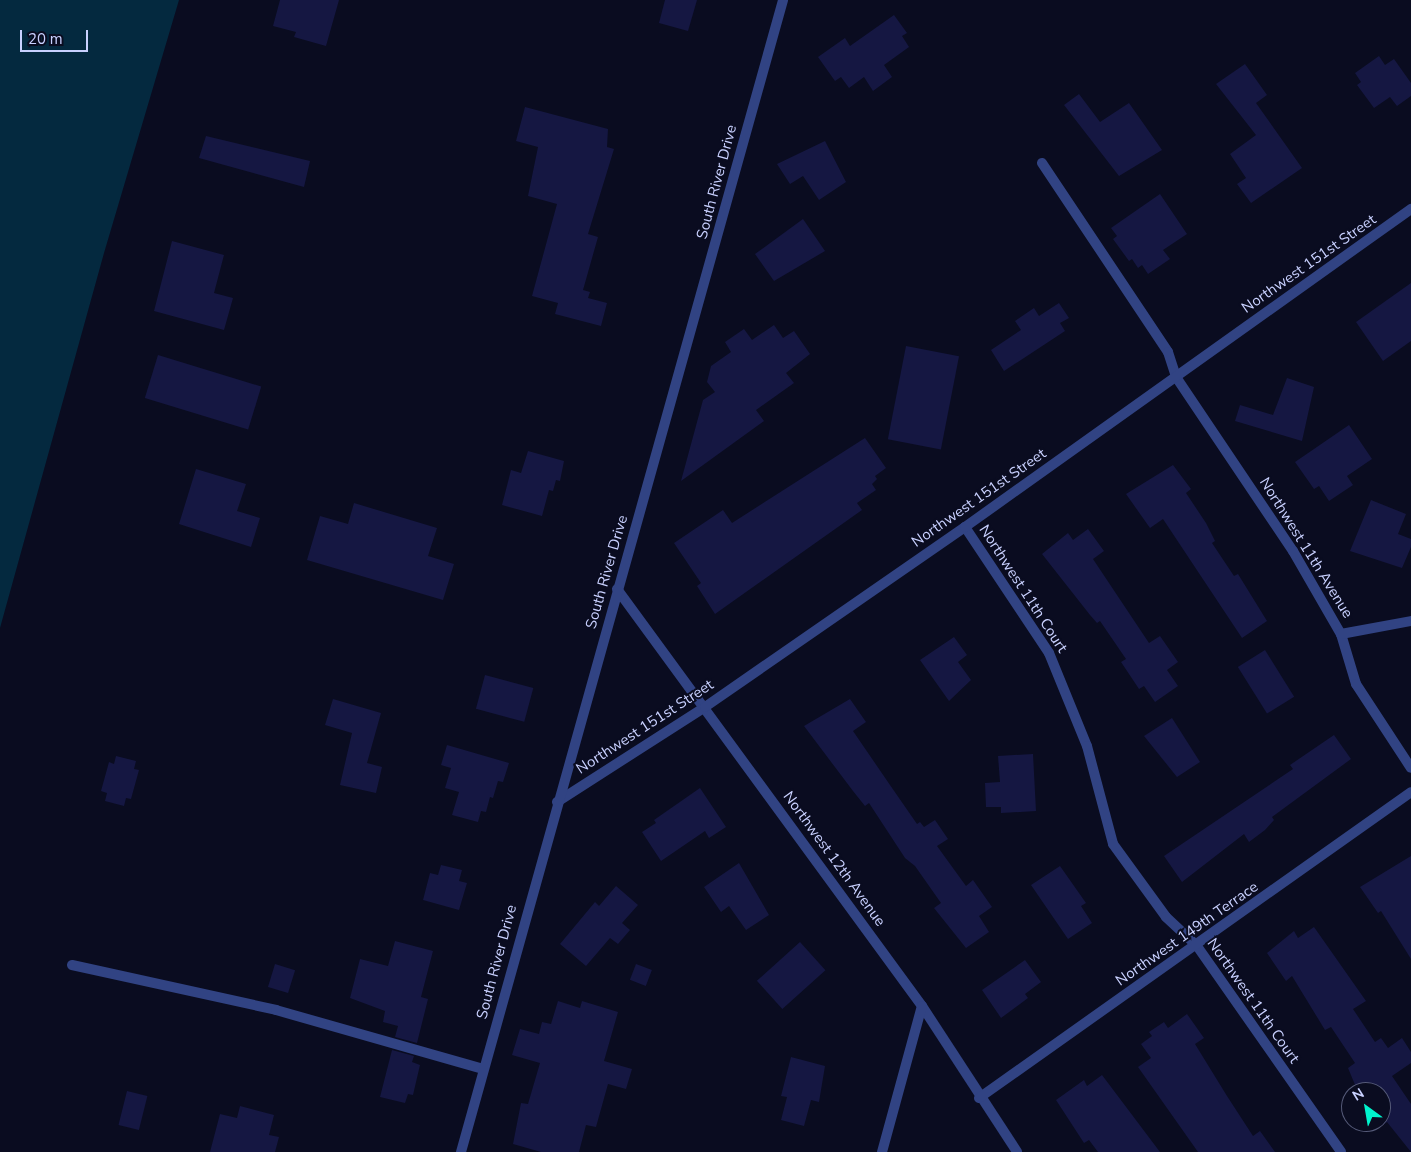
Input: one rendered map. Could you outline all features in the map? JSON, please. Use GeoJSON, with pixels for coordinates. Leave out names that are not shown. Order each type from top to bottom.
{"type":"FeatureCollection","features":[{"type":"Feature","properties":{"kind":"street","name":"South River Drive"},"geometry":{"type":"LineString","coordinates":[[461,1152],[557,802],[783,0]]}},
{"type":"Feature","properties":{"kind":"street","name":"Northwest 11th Avenue"},"geometry":{"type":"LineString","coordinates":[[1042,163],[1168,352],[1176,377],[1293,551],[1341,634],[1356,684],[1411,768]]}},
{"type":"Feature","properties":{"kind":"street","name":"Northwest 151st Street"},"geometry":{"type":"LineString","coordinates":[[557,802],[705,707],[965,527],[1411,209]]}},
{"type":"Feature","properties":{"kind":"street","name":"Northwest 11th Court"},"geometry":{"type":"LineString","coordinates":[[965,527],[1049,653],[1086,746],[1113,844],[1166,917],[1197,946],[1341,1152]]}},
{"type":"Feature","properties":{"kind":"street","name":"Northwest 12th Avenue"},"geometry":{"type":"LineString","coordinates":[[617,589],[922,1006],[979,1098],[1017,1152]]}},
{"type":"Feature","properties":{"kind":"street"},"geometry":{"type":"LineString","coordinates":[[1341,634],[1411,621]]}},
{"type":"Feature","properties":{"kind":"street","name":"Northwest 149th Terrace"},"geometry":{"type":"LineString","coordinates":[[979,1098],[1197,946],[1411,792]]}},
{"type":"Feature","properties":{"kind":"street"},"geometry":{"type":"LineString","coordinates":[[72,966],[276,1010],[483,1069]]}},
{"type":"Feature","properties":{"kind":"street"},"geometry":{"type":"LineString","coordinates":[[882,1152],[922,1006]]}},
{"type":"Feature","properties":{"kind":"water"},"geometry":{"type":"Polygon","coordinates":[[[0,0],[179,0],[104,253],[0,628],[0,0]]]}},
{"type":"Feature","properties":{"kind":"building"},"geometry":{"type":"Polygon","coordinates":[[[280,0],[339,0],[326,46],[294,37],[296,32],[273,26],[280,0]]]}},
{"type":"Feature","properties":{"kind":"building"},"geometry":{"type":"Polygon","coordinates":[[[665,0],[697,0],[688,31],[659,23],[665,0]]]}},
{"type":"Feature","properties":{"kind":"building"},"geometry":{"type":"Polygon","coordinates":[[[894,15],[907,33],[902,36],[909,47],[884,65],[892,77],[873,91],[864,77],[849,88],[841,77],[835,81],[818,57],[845,38],[850,46],[894,15]]]}},
{"type":"Feature","properties":{"kind":"building"},"geometry":{"type":"Polygon","coordinates":[[[1379,56],[1385,65],[1394,59],[1411,83],[1411,96],[1397,106],[1390,97],[1374,108],[1357,85],[1361,82],[1355,73],[1379,56]]]}},
{"type":"Feature","properties":{"kind":"building"},"geometry":{"type":"Polygon","coordinates":[[[1245,64],[1267,95],[1256,103],[1302,168],[1251,203],[1237,184],[1246,178],[1230,154],[1256,135],[1216,84],[1245,64]]]}},
{"type":"Feature","properties":{"kind":"building"},"geometry":{"type":"Polygon","coordinates":[[[1079,94],[1100,122],[1129,103],[1162,150],[1119,176],[1064,105],[1079,94]]]}},
{"type":"Feature","properties":{"kind":"building"},"geometry":{"type":"Polygon","coordinates":[[[525,107],[608,129],[607,147],[614,149],[588,234],[598,237],[583,290],[590,292],[588,298],[607,303],[601,326],[555,314],[558,303],[532,296],[557,204],[528,196],[538,147],[516,141],[525,107]]]}},
{"type":"Feature","properties":{"kind":"building"},"geometry":{"type":"Polygon","coordinates":[[[206,136],[310,161],[304,187],[199,158],[206,136]]]}},
{"type":"Feature","properties":{"kind":"building"},"geometry":{"type":"Polygon","coordinates":[[[825,141],[846,182],[819,200],[803,176],[790,184],[777,164],[825,141]]]}},
{"type":"Feature","properties":{"kind":"building"},"geometry":{"type":"Polygon","coordinates":[[[1160,194],[1187,234],[1163,250],[1170,259],[1148,274],[1142,265],[1138,268],[1132,259],[1129,261],[1113,239],[1117,236],[1111,228],[1160,194]]]}},
{"type":"Feature","properties":{"kind":"building"},"geometry":{"type":"Polygon","coordinates":[[[803,219],[825,251],[774,281],[755,254],[803,219]]]}},
{"type":"Feature","properties":{"kind":"building"},"geometry":{"type":"Polygon","coordinates":[[[172,241],[224,255],[214,293],[233,298],[224,330],[154,311],[172,241]]]}},
{"type":"Feature","properties":{"kind":"building"},"geometry":{"type":"Polygon","coordinates":[[[1411,283],[1411,341],[1383,361],[1356,322],[1411,283]]]}},
{"type":"Feature","properties":{"kind":"building"},"geometry":{"type":"Polygon","coordinates":[[[1059,303],[1069,318],[1060,323],[1065,331],[1004,371],[991,350],[1021,330],[1015,321],[1034,308],[1039,316],[1059,303]]]}},
{"type":"Feature","properties":{"kind":"building"},"geometry":{"type":"Polygon","coordinates":[[[774,325],[783,338],[794,331],[810,354],[786,373],[794,383],[756,410],[764,421],[681,481],[703,400],[715,392],[707,382],[711,366],[731,352],[725,342],[744,329],[752,340],[774,325]]]}},
{"type":"Feature","properties":{"kind":"building"},"geometry":{"type":"Polygon","coordinates":[[[906,346],[959,356],[941,450],[888,439],[906,346]]]}},
{"type":"Feature","properties":{"kind":"building"},"geometry":{"type":"Polygon","coordinates":[[[158,355],[261,387],[248,430],[145,398],[158,355]]]}},
{"type":"Feature","properties":{"kind":"building"},"geometry":{"type":"Polygon","coordinates":[[[1287,378],[1314,387],[1302,441],[1235,421],[1240,405],[1273,415],[1287,378]]]}},
{"type":"Feature","properties":{"kind":"building"},"geometry":{"type":"Polygon","coordinates":[[[1349,425],[1372,459],[1347,476],[1353,485],[1329,501],[1319,486],[1314,489],[1295,462],[1349,425]]]}},
{"type":"Feature","properties":{"kind":"building"},"geometry":{"type":"Polygon","coordinates":[[[865,438],[886,468],[875,476],[877,479],[872,484],[876,490],[857,503],[862,510],[715,614],[697,586],[701,583],[674,543],[723,510],[732,523],[865,438]]]}},
{"type":"Feature","properties":{"kind":"building"},"geometry":{"type":"Polygon","coordinates":[[[528,451],[564,461],[560,481],[556,480],[553,491],[549,490],[542,516],[502,505],[511,470],[521,473],[528,451]]]}},
{"type":"Feature","properties":{"kind":"building"},"geometry":{"type":"Polygon","coordinates":[[[1173,465],[1191,489],[1186,493],[1206,523],[1215,541],[1212,543],[1234,576],[1238,574],[1267,621],[1242,638],[1163,519],[1150,528],[1126,494],[1173,465]]]}},
{"type":"Feature","properties":{"kind":"building"},"geometry":{"type":"Polygon","coordinates":[[[196,469],[246,484],[237,511],[260,518],[251,547],[179,524],[196,469]]]}},
{"type":"Feature","properties":{"kind":"building"},"geometry":{"type":"Polygon","coordinates":[[[1371,500],[1406,514],[1398,534],[1411,539],[1411,547],[1402,568],[1350,551],[1371,500]]]}},
{"type":"Feature","properties":{"kind":"building"},"geometry":{"type":"Polygon","coordinates":[[[354,503],[437,528],[428,556],[454,564],[443,600],[307,560],[320,516],[348,524],[354,503]]]}},
{"type":"Feature","properties":{"kind":"building"},"geometry":{"type":"Polygon","coordinates":[[[1088,529],[1104,551],[1093,559],[1149,643],[1160,636],[1178,662],[1167,670],[1178,686],[1155,702],[1144,686],[1139,689],[1121,662],[1126,659],[1100,621],[1097,623],[1090,615],[1042,554],[1068,533],[1073,540],[1088,529]]]}},
{"type":"Feature","properties":{"kind":"building"},"geometry":{"type":"Polygon","coordinates":[[[954,637],[967,655],[958,662],[971,680],[949,701],[920,660],[954,637]]]}},
{"type":"Feature","properties":{"kind":"building"},"geometry":{"type":"Polygon","coordinates":[[[1265,650],[1294,697],[1267,714],[1238,667],[1265,650]]]}},
{"type":"Feature","properties":{"kind":"building"},"geometry":{"type":"Polygon","coordinates":[[[485,675],[533,688],[524,722],[476,709],[485,675]]]}},
{"type":"Feature","properties":{"kind":"building"},"geometry":{"type":"Polygon","coordinates":[[[333,699],[381,713],[367,763],[382,767],[376,793],[340,785],[352,733],[325,725],[333,699]]]}},
{"type":"Feature","properties":{"kind":"building"},"geometry":{"type":"Polygon","coordinates":[[[850,699],[866,722],[853,731],[917,824],[920,822],[924,827],[935,820],[948,839],[937,846],[966,886],[973,880],[992,907],[979,916],[989,932],[966,948],[934,908],[941,903],[915,866],[905,858],[869,803],[865,806],[804,726],[850,699]]]}},
{"type":"Feature","properties":{"kind":"building"},"geometry":{"type":"Polygon","coordinates":[[[1172,718],[1200,762],[1177,777],[1144,736],[1172,718]]]}},
{"type":"Feature","properties":{"kind":"building"},"geometry":{"type":"Polygon","coordinates":[[[1334,735],[1351,759],[1272,817],[1274,820],[1265,830],[1249,842],[1244,834],[1182,882],[1164,856],[1293,769],[1290,765],[1334,735]]]}},
{"type":"Feature","properties":{"kind":"building"},"geometry":{"type":"Polygon","coordinates":[[[447,745],[509,763],[503,782],[498,781],[493,798],[490,797],[486,812],[481,811],[478,822],[452,815],[459,792],[445,788],[451,768],[441,765],[447,745]]]}},
{"type":"Feature","properties":{"kind":"building"},"geometry":{"type":"Polygon","coordinates":[[[1033,754],[1036,811],[1001,813],[1001,807],[986,807],[985,783],[1000,782],[998,756],[1033,754]]]}},
{"type":"Feature","properties":{"kind":"building"},"geometry":{"type":"Polygon","coordinates":[[[116,756],[136,761],[134,769],[139,770],[131,799],[126,798],[124,806],[105,801],[107,793],[101,791],[109,762],[114,764],[116,756]]]}},
{"type":"Feature","properties":{"kind":"building"},"geometry":{"type":"Polygon","coordinates":[[[700,788],[726,827],[709,838],[705,831],[661,861],[642,832],[656,823],[654,820],[700,788]]]}},
{"type":"Feature","properties":{"kind":"building"},"geometry":{"type":"Polygon","coordinates":[[[1411,856],[1411,959],[1381,911],[1378,913],[1360,887],[1411,856]]]}},
{"type":"Feature","properties":{"kind":"building"},"geometry":{"type":"Polygon","coordinates":[[[739,863],[769,915],[746,930],[729,906],[721,912],[704,887],[739,863]]]}},
{"type":"Feature","properties":{"kind":"building"},"geometry":{"type":"Polygon","coordinates":[[[441,865],[462,870],[459,881],[467,883],[459,910],[423,900],[430,873],[438,875],[441,865]]]}},
{"type":"Feature","properties":{"kind":"building"},"geometry":{"type":"Polygon","coordinates":[[[1060,866],[1086,903],[1081,906],[1092,923],[1068,939],[1031,885],[1060,866]]]}},
{"type":"Feature","properties":{"kind":"building"},"geometry":{"type":"Polygon","coordinates":[[[616,886],[638,905],[622,923],[630,930],[618,944],[610,938],[586,966],[560,944],[595,902],[599,906],[616,886]]]}},
{"type":"Feature","properties":{"kind":"building"},"geometry":{"type":"Polygon","coordinates":[[[1314,927],[1366,1001],[1353,1009],[1375,1042],[1381,1038],[1388,1048],[1402,1038],[1411,1052],[1411,1063],[1392,1076],[1411,1104],[1411,1152],[1391,1127],[1391,1082],[1354,1082],[1348,1068],[1355,1063],[1331,1027],[1325,1030],[1292,976],[1286,981],[1267,953],[1294,931],[1298,938],[1314,927]]]}},
{"type":"Feature","properties":{"kind":"building"},"geometry":{"type":"Polygon","coordinates":[[[395,941],[433,951],[421,997],[428,999],[417,1043],[395,1037],[398,1026],[383,1022],[385,1011],[350,998],[360,959],[388,966],[395,941]]]}},
{"type":"Feature","properties":{"kind":"building"},"geometry":{"type":"Polygon","coordinates":[[[800,942],[825,970],[782,1009],[757,981],[800,942]]]}},
{"type":"Feature","properties":{"kind":"building"},"geometry":{"type":"Polygon","coordinates":[[[1025,960],[1041,982],[1025,994],[1028,998],[1001,1018],[982,990],[1025,960]]]}},
{"type":"Feature","properties":{"kind":"building"},"geometry":{"type":"Polygon","coordinates":[[[275,964],[295,970],[288,993],[268,987],[275,964]]]}},
{"type":"Feature","properties":{"kind":"building"},"geometry":{"type":"Polygon","coordinates":[[[636,964],[652,970],[646,986],[630,980],[636,964]]]}},
{"type":"Feature","properties":{"kind":"building"},"geometry":{"type":"Polygon","coordinates":[[[558,1001],[580,1008],[582,1001],[618,1012],[604,1061],[632,1069],[626,1089],[608,1084],[596,1127],[586,1125],[579,1152],[541,1152],[513,1144],[521,1103],[528,1104],[540,1063],[512,1055],[520,1029],[539,1034],[542,1022],[551,1024],[558,1001]]]}},
{"type":"Feature","properties":{"kind":"building"},"geometry":{"type":"Polygon","coordinates":[[[1187,1014],[1204,1038],[1195,1044],[1227,1096],[1253,1136],[1260,1131],[1275,1152],[1198,1152],[1138,1067],[1151,1058],[1141,1044],[1152,1036],[1149,1032],[1164,1022],[1168,1028],[1187,1014]]]}},
{"type":"Feature","properties":{"kind":"building"},"geometry":{"type":"Polygon","coordinates":[[[392,1050],[414,1056],[412,1062],[420,1065],[413,1095],[408,1094],[405,1103],[380,1097],[392,1050]]]}},
{"type":"Feature","properties":{"kind":"building"},"geometry":{"type":"Polygon","coordinates":[[[791,1057],[825,1066],[819,1102],[811,1100],[804,1126],[781,1120],[787,1097],[781,1096],[791,1057]]]}},
{"type":"Feature","properties":{"kind":"building"},"geometry":{"type":"Polygon","coordinates":[[[1102,1075],[1160,1152],[1098,1152],[1089,1140],[1084,1143],[1056,1100],[1084,1080],[1087,1086],[1102,1075]]]}},
{"type":"Feature","properties":{"kind":"building"},"geometry":{"type":"Polygon","coordinates":[[[127,1091],[147,1096],[139,1130],[119,1125],[127,1091]]]}},
{"type":"Feature","properties":{"kind":"building"},"geometry":{"type":"Polygon","coordinates":[[[240,1106],[274,1115],[269,1135],[279,1137],[275,1152],[210,1152],[220,1114],[237,1118],[240,1106]]]}}]}
